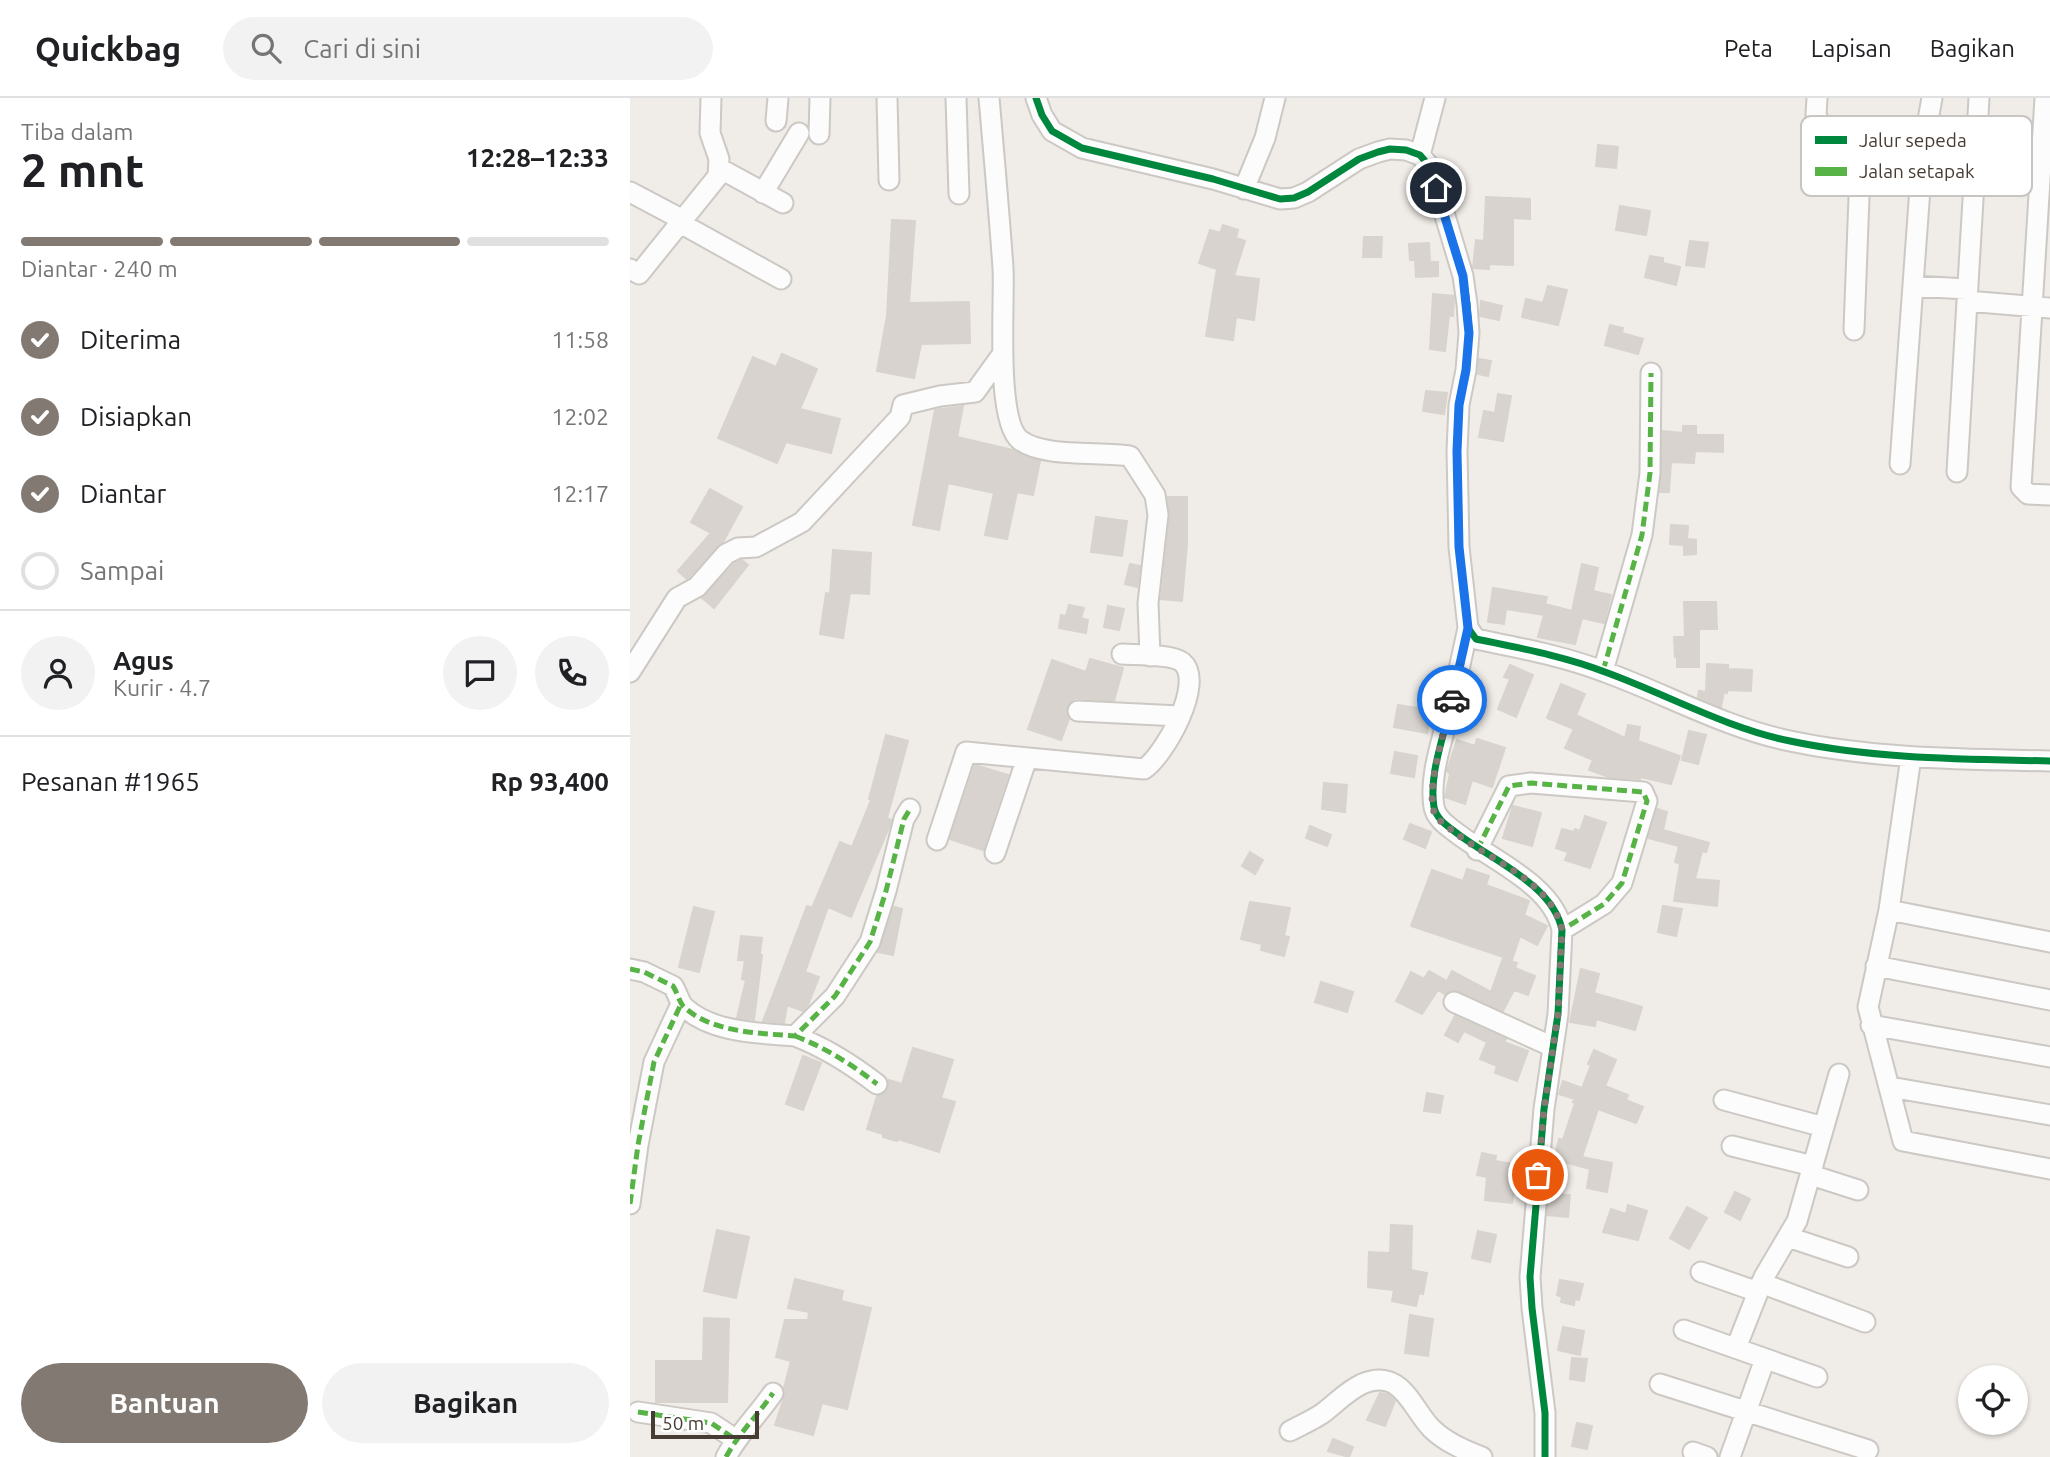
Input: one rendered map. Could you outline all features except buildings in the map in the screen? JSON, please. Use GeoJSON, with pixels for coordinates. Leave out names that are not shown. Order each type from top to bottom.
{"type":"FeatureCollection","features":[{"type":"Feature","properties":{"kind":"street"},"geometry":{"type":"LineString","coordinates":[[630,268],[639,274],[718,176],[719,159],[710,132],[710,98]]}},
{"type":"Feature","properties":{"kind":"street"},"geometry":{"type":"LineString","coordinates":[[776,121],[778,98]]}},
{"type":"Feature","properties":{"kind":"street"},"geometry":{"type":"LineString","coordinates":[[819,134],[820,98]]}},
{"type":"Feature","properties":{"kind":"street"},"geometry":{"type":"LineString","coordinates":[[887,98],[889,180]]}},
{"type":"Feature","properties":{"kind":"street"},"geometry":{"type":"LineString","coordinates":[[956,98],[959,194]]}},
{"type":"Feature","properties":{"kind":"street"},"geometry":{"type":"LineString","coordinates":[[989,98],[1003,272],[1001,356],[1011,426],[1020,440],[1044,450],[1130,456],[1155,495],[1157,515],[1148,603],[1150,656]]}},
{"type":"Feature","properties":{"kind":"street"},"geometry":{"type":"LineString","coordinates":[[1036,98],[1052,131],[1082,148],[1213,178],[1269,197],[1294,198],[1359,159],[1390,149],[1406,150],[1420,155],[1430,167],[1463,276],[1469,333],[1466,370],[1459,405],[1457,451],[1459,547],[1468,628],[1435,772],[1434,811],[1441,821],[1477,850],[1545,896],[1560,918],[1562,930],[1558,1014],[1544,1109],[1531,1278],[1545,1413],[1545,1457]]}},
{"type":"Feature","properties":{"kind":"street"},"geometry":{"type":"LineString","coordinates":[[1244,189],[1265,138],[1275,98]]}},
{"type":"Feature","properties":{"kind":"street"},"geometry":{"type":"LineString","coordinates":[[1420,155],[1434,98]]}},
{"type":"Feature","properties":{"kind":"street"},"geometry":{"type":"LineString","coordinates":[[1816,116],[1817,98]]}},
{"type":"Feature","properties":{"kind":"street"},"geometry":{"type":"LineString","coordinates":[[1929,116],[1932,98]]}},
{"type":"Feature","properties":{"kind":"street"},"geometry":{"type":"LineString","coordinates":[[1978,116],[1979,98]]}},
{"type":"Feature","properties":{"kind":"street"},"geometry":{"type":"LineString","coordinates":[[2045,98],[2041,307],[2021,487],[2028,494],[2050,495]]}},
{"type":"Feature","properties":{"kind":"street"},"geometry":{"type":"LineString","coordinates":[[764,193],[799,132]]}},
{"type":"Feature","properties":{"kind":"street"},"geometry":{"type":"LineString","coordinates":[[719,168],[783,203]]}},
{"type":"Feature","properties":{"kind":"street"},"geometry":{"type":"LineString","coordinates":[[630,192],[781,279]]}},
{"type":"Feature","properties":{"kind":"street"},"geometry":{"type":"LineString","coordinates":[[1854,330],[1859,196]]}},
{"type":"Feature","properties":{"kind":"street"},"geometry":{"type":"LineString","coordinates":[[1900,464],[1919,196]]}},
{"type":"Feature","properties":{"kind":"street"},"geometry":{"type":"LineString","coordinates":[[1957,472],[1973,196]]}},
{"type":"Feature","properties":{"kind":"street"},"geometry":{"type":"LineString","coordinates":[[1913,286],[2041,307]]}},
{"type":"Feature","properties":{"kind":"street"},"geometry":{"type":"LineString","coordinates":[[630,672],[673,602],[697,587],[726,554],[738,548],[756,547],[802,522],[900,417],[903,405],[940,396],[975,392],[1001,356]]}},
{"type":"Feature","properties":{"kind":"street"},"geometry":{"type":"LineString","coordinates":[[1603,671],[1642,535],[1650,473],[1651,373]]}},
{"type":"Feature","properties":{"kind":"street"},"geometry":{"type":"LineString","coordinates":[[1468,628],[1476,639],[1603,671],[1732,723],[1787,741],[1858,753],[2050,761]]}},
{"type":"Feature","properties":{"kind":"street"},"geometry":{"type":"LineString","coordinates":[[937,840],[966,752],[1144,769],[1151,764],[1172,736],[1189,690],[1189,674],[1182,662],[1172,658],[1122,654]]}},
{"type":"Feature","properties":{"kind":"street"},"geometry":{"type":"LineString","coordinates":[[1077,711],[1179,716]]}},
{"type":"Feature","properties":{"kind":"street"},"geometry":{"type":"LineString","coordinates":[[1911,757],[1889,910],[1868,1007],[1903,1141],[2050,1170]]}},
{"type":"Feature","properties":{"kind":"street"},"geometry":{"type":"LineString","coordinates":[[995,853],[1027,758]]}},
{"type":"Feature","properties":{"kind":"street"},"geometry":{"type":"LineString","coordinates":[[1477,850],[1509,786],[1531,783],[1643,792],[1647,800],[1622,883],[1604,904],[1562,930]]}},
{"type":"Feature","properties":{"kind":"street"},"geometry":{"type":"LineString","coordinates":[[795,1036],[835,996],[870,942],[904,819],[910,809]]}},
{"type":"Feature","properties":{"kind":"street"},"geometry":{"type":"LineString","coordinates":[[1889,910],[2050,942]]}},
{"type":"Feature","properties":{"kind":"street"},"geometry":{"type":"LineString","coordinates":[[1876,966],[2050,1000]]}},
{"type":"Feature","properties":{"kind":"street"},"geometry":{"type":"LineString","coordinates":[[630,969],[645,972],[673,986],[681,1004],[704,1020],[724,1027],[795,1036],[821,1046],[877,1084]]}},
{"type":"Feature","properties":{"kind":"street"},"geometry":{"type":"LineString","coordinates":[[1454,1002],[1553,1047]]}},
{"type":"Feature","properties":{"kind":"street"},"geometry":{"type":"LineString","coordinates":[[630,1204],[654,1062],[681,1004]]}},
{"type":"Feature","properties":{"kind":"street"},"geometry":{"type":"LineString","coordinates":[[1871,1025],[2050,1057]]}},
{"type":"Feature","properties":{"kind":"street"},"geometry":{"type":"LineString","coordinates":[[1736,1348],[1760,1288],[1797,1222],[1839,1074]]}},
{"type":"Feature","properties":{"kind":"street"},"geometry":{"type":"LineString","coordinates":[[1889,1087],[2050,1115]]}},
{"type":"Feature","properties":{"kind":"street"},"geometry":{"type":"LineString","coordinates":[[1724,1100],[1824,1127]]}},
{"type":"Feature","properties":{"kind":"street"},"geometry":{"type":"LineString","coordinates":[[1732,1146],[1812,1171],[1858,1190]]}},
{"type":"Feature","properties":{"kind":"street"},"geometry":{"type":"LineString","coordinates":[[1788,1237],[1848,1257]]}},
{"type":"Feature","properties":{"kind":"street"},"geometry":{"type":"LineString","coordinates":[[1701,1272],[1865,1322]]}},
{"type":"Feature","properties":{"kind":"street"},"geometry":{"type":"LineString","coordinates":[[1684,1330],[1817,1377]]}},
{"type":"Feature","properties":{"kind":"street"},"geometry":{"type":"LineString","coordinates":[[1730,1457],[1765,1359]]}},
{"type":"Feature","properties":{"kind":"street"},"geometry":{"type":"LineString","coordinates":[[1290,1432],[1320,1415],[1351,1390],[1366,1382],[1380,1381],[1398,1385],[1433,1429],[1459,1447],[1482,1457]]}},
{"type":"Feature","properties":{"kind":"street"},"geometry":{"type":"LineString","coordinates":[[1660,1384],[1868,1450]]}},
{"type":"Feature","properties":{"kind":"street"},"geometry":{"type":"LineString","coordinates":[[726,1457],[736,1439],[773,1393]]}},
{"type":"Feature","properties":{"kind":"street"},"geometry":{"type":"LineString","coordinates":[[638,1412],[711,1423],[736,1439]]}},
{"type":"Feature","properties":{"kind":"marked path"},"geometry":{"type":"LineString","coordinates":[[1603,671],[1642,535],[1650,473],[1651,373]]}},
{"type":"Feature","properties":{"kind":"marked path"},"geometry":{"type":"LineString","coordinates":[[1477,850],[1509,786],[1531,783],[1643,792],[1647,801],[1622,883],[1604,904],[1562,930]]}},
{"type":"Feature","properties":{"kind":"marked path"},"geometry":{"type":"LineString","coordinates":[[630,969],[644,972],[673,986],[683,1006],[707,1022],[736,1030],[795,1036],[835,996],[870,942],[904,819],[910,809]]}},
{"type":"Feature","properties":{"kind":"marked path"},"geometry":{"type":"LineString","coordinates":[[630,1204],[654,1062],[681,1004]]}},
{"type":"Feature","properties":{"kind":"marked path"},"geometry":{"type":"LineString","coordinates":[[795,1036],[838,1057],[877,1084]]}},
{"type":"Feature","properties":{"kind":"marked path"},"geometry":{"type":"LineString","coordinates":[[726,1457],[773,1393]]}},
{"type":"Feature","properties":{"kind":"marked path"},"geometry":{"type":"LineString","coordinates":[[638,1412],[711,1423],[735,1439]]}},
{"type":"Feature","properties":{"kind":"cycle path"},"geometry":{"type":"LineString","coordinates":[[1036,98],[1052,131],[1082,148],[1213,179],[1280,199],[1294,198],[1308,192],[1359,159],[1390,149],[1406,150],[1420,155],[1430,167],[1463,276],[1467,304],[1469,333],[1466,370],[1459,405],[1457,451],[1459,547],[1468,628],[1476,639],[1574,661],[1743,728],[1790,741],[1887,755],[2050,761]]}},
{"type":"Feature","properties":{"kind":"cycle path"},"geometry":{"type":"LineString","coordinates":[[1468,628],[1435,771],[1435,811],[1451,829],[1533,886],[1556,914],[1562,930],[1558,1014],[1544,1109],[1530,1277],[1545,1413],[1545,1457]]}},
{"type":"Feature","properties":{"kind":"way so far"},"geometry":{"type":"LineString","coordinates":[[1452,700],[1435,772],[1434,811],[1441,821],[1477,850],[1545,896],[1560,918],[1562,930],[1558,1014],[1544,1109],[1538,1175]]}},
{"type":"Feature","properties":{"kind":"route"},"geometry":{"type":"LineString","coordinates":[[1436,188],[1463,276],[1469,333],[1466,370],[1459,405],[1457,451],[1459,547],[1468,628],[1452,700]]}}]}
